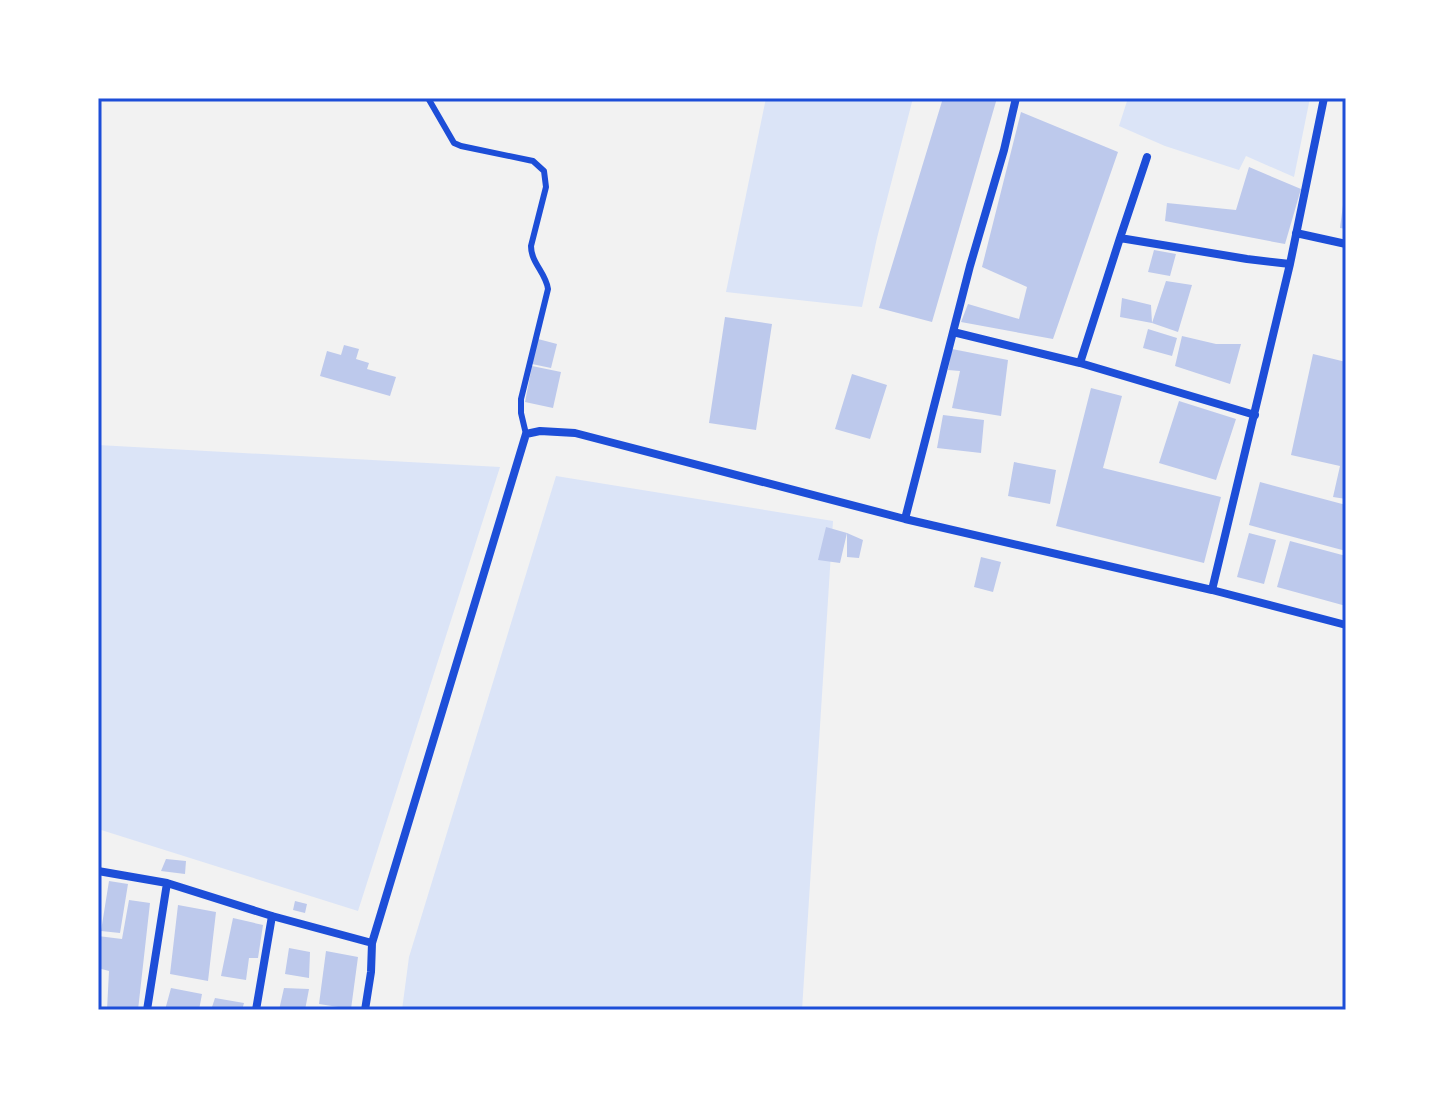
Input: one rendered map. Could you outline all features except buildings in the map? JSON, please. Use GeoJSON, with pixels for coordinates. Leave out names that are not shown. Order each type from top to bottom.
{"type":"FeatureCollection","features":[{"type":"Feature","properties":{"kind":"street"},"geometry":{"type":"LineString","coordinates":[[905,519],[1016,98]]}},
{"type":"Feature","properties":{"kind":"street"},"geometry":{"type":"LineString","coordinates":[[1212,590],[1290,264],[1324,98]]}},
{"type":"Feature","properties":{"kind":"street"},"geometry":{"type":"LineString","coordinates":[[1080,363],[1147,157]]}},
{"type":"Feature","properties":{"kind":"street"},"geometry":{"type":"LineString","coordinates":[[1296,233],[1346,244]]}},
{"type":"Feature","properties":{"kind":"street"},"geometry":{"type":"LineString","coordinates":[[1120,238],[1290,264]]}},
{"type":"Feature","properties":{"kind":"street"},"geometry":{"type":"LineString","coordinates":[[953,332],[1080,363],[1255,415]]}},
{"type":"Feature","properties":{"kind":"street"},"geometry":{"type":"LineString","coordinates":[[365,1010],[372,943],[526,434],[540,431],[575,433],[905,519],[1212,590],[1346,626]]}},
{"type":"Feature","properties":{"kind":"street"},"geometry":{"type":"LineString","coordinates":[[98,871],[167,883],[372,943]]}},
{"type":"Feature","properties":{"kind":"street"},"geometry":{"type":"LineString","coordinates":[[147,1010],[167,883]]}},
{"type":"Feature","properties":{"kind":"street"},"geometry":{"type":"LineString","coordinates":[[256,1010],[272,916]]}},
{"type":"Feature","properties":{"kind":"lane"},"geometry":{"type":"LineString","coordinates":[[428,98],[454,143],[533,161],[544,171],[546,187],[531,253],[547,281],[548,289],[521,399],[526,434]]}},
{"type":"Feature","properties":{"kind":"shaded area"},"geometry":{"type":"Polygon","coordinates":[[[766,98],[913,98],[862,307],[726,292],[766,98]]]}},
{"type":"Feature","properties":{"kind":"shaded area"},"geometry":{"type":"Polygon","coordinates":[[[1128,98],[1310,98],[1294,177],[1246,156],[1239,170],[1165,146],[1119,126],[1128,98]]]}},
{"type":"Feature","properties":{"kind":"shaded area"},"geometry":{"type":"Polygon","coordinates":[[[98,445],[500,467],[358,911],[98,829],[98,445]]]}},
{"type":"Feature","properties":{"kind":"shaded area"},"geometry":{"type":"Polygon","coordinates":[[[556,476],[833,521],[802,1010],[402,1010],[409,957],[556,476]]]}}]}
